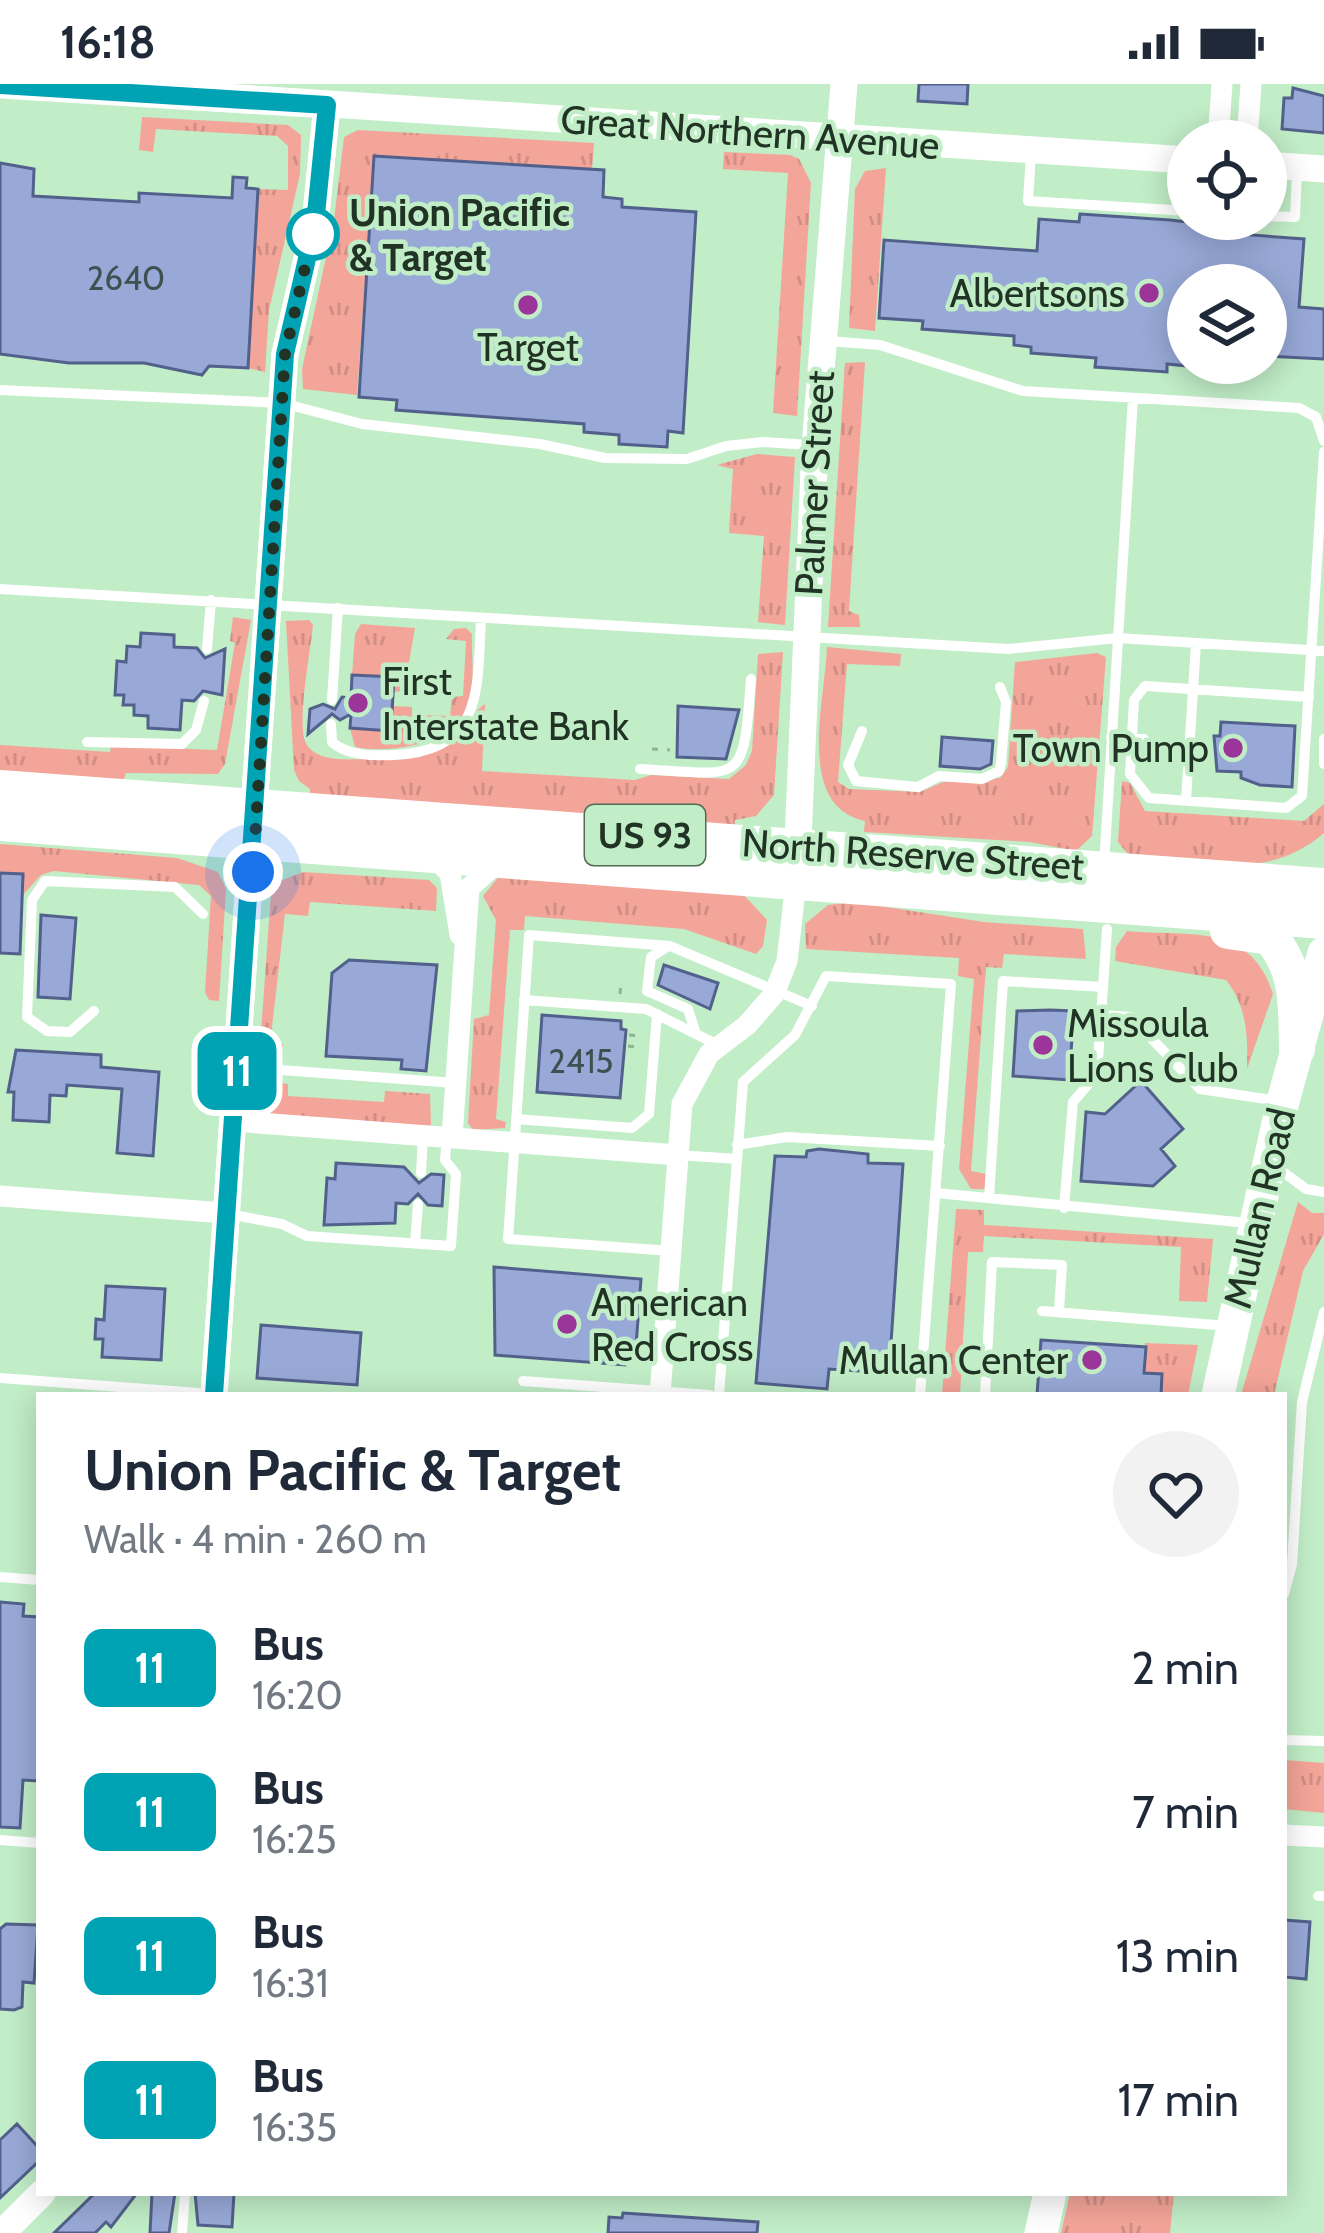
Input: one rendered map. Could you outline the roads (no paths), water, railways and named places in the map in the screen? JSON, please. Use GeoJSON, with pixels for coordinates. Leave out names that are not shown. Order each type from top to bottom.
{"type":"FeatureCollection","features":[{"type":"Feature","properties":{"kind":"highway","name":"North Reserve Street"},"geometry":{"type":"LineString","coordinates":[[0,788],[502,859],[1104,868],[1324,886]]}},
{"type":"Feature","properties":{"kind":"highway","name":"North Reserve Street"},"geometry":{"type":"LineString","coordinates":[[0,823],[257,823],[797,864],[875,887],[1324,921]]}},
{"type":"Feature","properties":{"kind":"highway"},"geometry":{"type":"LineString","coordinates":[[875,887],[957,908],[1270,937],[1293,977],[1297,1049]]}},
{"type":"Feature","properties":{"kind":"main road","name":"Mullan Road"},"geometry":{"type":"LineString","coordinates":[[1219,1392],[1283,1101],[1324,953]]}},
{"type":"Feature","properties":{"kind":"main road"},"geometry":{"type":"LineString","coordinates":[[1042,2233],[1050,2196]]}},
{"type":"Feature","properties":{"kind":"street","name":"Palmer Street"},"geometry":{"type":"LineString","coordinates":[[797,864],[815,446],[844,84]]}},
{"type":"Feature","properties":{"kind":"street"},"geometry":{"type":"LineString","coordinates":[[1219,120],[1222,84]]}},
{"type":"Feature","properties":{"kind":"street"},"geometry":{"type":"LineString","coordinates":[[1248,120],[1251,84]]}},
{"type":"Feature","properties":{"kind":"street","name":"Great Northern Avenue"},"geometry":{"type":"LineString","coordinates":[[0,86],[1167,159]]}},
{"type":"Feature","properties":{"kind":"street"},"geometry":{"type":"LineString","coordinates":[[214,1392],[257,823],[285,354],[315,224],[327,105]]}},
{"type":"Feature","properties":{"kind":"street"},"geometry":{"type":"LineString","coordinates":[[428,852],[450,873],[454,917],[465,952]]}},
{"type":"Feature","properties":{"kind":"street"},"geometry":{"type":"LineString","coordinates":[[450,1138],[469,888],[502,859]]}},
{"type":"Feature","properties":{"kind":"street"},"geometry":{"type":"LineString","coordinates":[[660,1392],[682,1104],[696,1073],[747,1025],[776,989],[787,961],[797,864]]}},
{"type":"Feature","properties":{"kind":"street"},"geometry":{"type":"LineString","coordinates":[[232,1121],[678,1155]]}},
{"type":"Feature","properties":{"kind":"street"},"geometry":{"type":"LineString","coordinates":[[0,1196],[225,1213]]}},
{"type":"Feature","properties":{"kind":"street"},"geometry":{"type":"LineString","coordinates":[[1287,1835],[1324,1837]]}},
{"type":"Feature","properties":{"kind":"street"},"geometry":{"type":"LineString","coordinates":[[2,2233],[39,2196]]}},
{"type":"Feature","properties":{"kind":"lane"},"geometry":{"type":"LineString","coordinates":[[1032,149],[1028,201],[1167,210]]}},
{"type":"Feature","properties":{"kind":"lane"},"geometry":{"type":"LineString","coordinates":[[1287,216],[1294,217],[1311,168]]}},
{"type":"Feature","properties":{"kind":"lane"},"geometry":{"type":"LineString","coordinates":[[822,341],[880,345],[1023,391],[1298,408],[1316,417],[1324,441]]}},
{"type":"Feature","properties":{"kind":"lane"},"geometry":{"type":"LineString","coordinates":[[0,390],[282,403],[362,424],[540,444],[605,458],[687,459],[725,446],[763,442],[815,446]]}},
{"type":"Feature","properties":{"kind":"lane"},"geometry":{"type":"LineString","coordinates":[[1104,868],[1133,398]]}},
{"type":"Feature","properties":{"kind":"lane"},"geometry":{"type":"LineString","coordinates":[[1324,452],[1318,650],[1309,690],[1302,796],[1286,808],[1149,798],[1130,773],[1137,761],[1139,716],[1134,700],[1145,686],[1309,690],[1324,685]]}},
{"type":"Feature","properties":{"kind":"lane"},"geometry":{"type":"LineString","coordinates":[[0,590],[1026,650],[1118,638],[1318,650]]}},
{"type":"Feature","properties":{"kind":"lane"},"geometry":{"type":"LineString","coordinates":[[207,649],[211,600]]}},
{"type":"Feature","properties":{"kind":"lane"},"geometry":{"type":"LineString","coordinates":[[332,700],[338,608]]}},
{"type":"Feature","properties":{"kind":"lane"},"geometry":{"type":"LineString","coordinates":[[331,724],[338,748],[382,756],[410,754],[453,737],[475,709],[481,620]]}},
{"type":"Feature","properties":{"kind":"lane"},"geometry":{"type":"LineString","coordinates":[[1186,800],[1182,765],[1196,643]]}},
{"type":"Feature","properties":{"kind":"lane"},"geometry":{"type":"LineString","coordinates":[[640,769],[726,774],[739,766],[746,752],[751,679]]}},
{"type":"Feature","properties":{"kind":"lane"},"geometry":{"type":"LineString","coordinates":[[862,731],[848,765],[856,781],[918,787],[939,776],[982,779],[999,771],[1001,763],[1006,702],[1000,687]]}},
{"type":"Feature","properties":{"kind":"lane"},"geometry":{"type":"LineString","coordinates":[[87,742],[182,744],[196,730],[204,701]]}},
{"type":"Feature","properties":{"kind":"lane"},"geometry":{"type":"LineString","coordinates":[[1111,736],[1138,739]]}},
{"type":"Feature","properties":{"kind":"lane"},"geometry":{"type":"LineString","coordinates":[[1304,777],[1324,767],[1324,739]]}},
{"type":"Feature","properties":{"kind":"lane"},"geometry":{"type":"LineString","coordinates":[[94,1011],[70,1032],[47,1031],[27,1017],[32,900],[45,881],[175,887],[202,914]]}},
{"type":"Feature","properties":{"kind":"lane"},"geometry":{"type":"LineString","coordinates":[[1064,1208],[1073,1102],[1097,1074],[1107,929]]}},
{"type":"Feature","properties":{"kind":"lane"},"geometry":{"type":"LineString","coordinates":[[671,1251],[508,1239],[529,935],[670,946],[812,1006]]}},
{"type":"Feature","properties":{"kind":"lane"},"geometry":{"type":"LineString","coordinates":[[670,946],[651,957],[647,991],[688,1009],[696,1034]]}},
{"type":"Feature","properties":{"kind":"lane"},"geometry":{"type":"LineString","coordinates":[[714,1392],[743,1082],[794,1035],[826,976],[951,984],[920,1392]]}},
{"type":"Feature","properties":{"kind":"lane"},"geometry":{"type":"LineString","coordinates":[[989,1198],[1003,980],[1103,987]]}},
{"type":"Feature","properties":{"kind":"lane"},"geometry":{"type":"LineString","coordinates":[[524,1000],[646,1009],[720,1046]]}},
{"type":"Feature","properties":{"kind":"lane"},"geometry":{"type":"LineString","coordinates":[[516,1119],[632,1128],[643,1124],[649,1114],[657,1014]]}},
{"type":"Feature","properties":{"kind":"lane"},"geometry":{"type":"LineString","coordinates":[[1101,1015],[1131,1017],[1199,1089],[1283,1101]]}},
{"type":"Feature","properties":{"kind":"lane"},"geometry":{"type":"LineString","coordinates":[[237,1067],[456,1083]]}},
{"type":"Feature","properties":{"kind":"lane"},"geometry":{"type":"LineString","coordinates":[[421,1173],[423,1136]]}},
{"type":"Feature","properties":{"kind":"lane"},"geometry":{"type":"LineString","coordinates":[[678,1155],[737,1152],[787,1137],[940,1146]]}},
{"type":"Feature","properties":{"kind":"lane"},"geometry":{"type":"LineString","coordinates":[[225,1213],[282,1224],[307,1236],[452,1246],[457,1174],[446,1160],[450,1138]]}},
{"type":"Feature","properties":{"kind":"lane"},"geometry":{"type":"LineString","coordinates":[[1269,1161],[1306,1190],[1324,1192]]}},
{"type":"Feature","properties":{"kind":"lane"},"geometry":{"type":"LineString","coordinates":[[936,1193],[1254,1225]]}},
{"type":"Feature","properties":{"kind":"lane"},"geometry":{"type":"LineString","coordinates":[[416,1244],[418,1204]]}},
{"type":"Feature","properties":{"kind":"lane"},"geometry":{"type":"LineString","coordinates":[[985,1392],[992,1262],[1062,1265],[1059,1312]]}},
{"type":"Feature","properties":{"kind":"lane"},"geometry":{"type":"LineString","coordinates":[[1042,1311],[1233,1326]]}},
{"type":"Feature","properties":{"kind":"lane"},"geometry":{"type":"LineString","coordinates":[[1287,1583],[1302,1402],[1324,1312]]}},
{"type":"Feature","properties":{"kind":"lane"},"geometry":{"type":"LineString","coordinates":[[0,1378],[187,1392]]}},
{"type":"Feature","properties":{"kind":"lane"},"geometry":{"type":"LineString","coordinates":[[523,1382],[648,1392]]}},
{"type":"Feature","properties":{"kind":"lane"},"geometry":{"type":"LineString","coordinates":[[0,1577],[36,1580]]}},
{"type":"Feature","properties":{"kind":"lane"},"geometry":{"type":"LineString","coordinates":[[1287,1740],[1324,1742]]}},
{"type":"Feature","properties":{"kind":"lane"},"geometry":{"type":"LineString","coordinates":[[0,1840],[36,1843]]}},
{"type":"Feature","properties":{"kind":"lane"},"geometry":{"type":"LineString","coordinates":[[182,2233],[185,2196]]}},
{"type":"Feature","properties":{"kind":"place","name":"Union Pacific & Target"},"geometry":{"type":"Point","coordinates":[313,234]}},
{"type":"Feature","properties":{"kind":"place","name":"Albertsons"},"geometry":{"type":"Point","coordinates":[1149,293]}},
{"type":"Feature","properties":{"kind":"place","name":"Target"},"geometry":{"type":"Point","coordinates":[528,305]}},
{"type":"Feature","properties":{"kind":"place","name":"First Interstate Bank"},"geometry":{"type":"Point","coordinates":[358,703]}},
{"type":"Feature","properties":{"kind":"place","name":"Town Pump"},"geometry":{"type":"Point","coordinates":[1233,748]}},
{"type":"Feature","properties":{"kind":"place","name":"Missoula Lions Club"},"geometry":{"type":"Point","coordinates":[1043,1045]}},
{"type":"Feature","properties":{"kind":"place","name":"American Red Cross"},"geometry":{"type":"Point","coordinates":[567,1324]}},
{"type":"Feature","properties":{"kind":"place","name":"Mullan Center"},"geometry":{"type":"Point","coordinates":[1092,1360]}}]}
